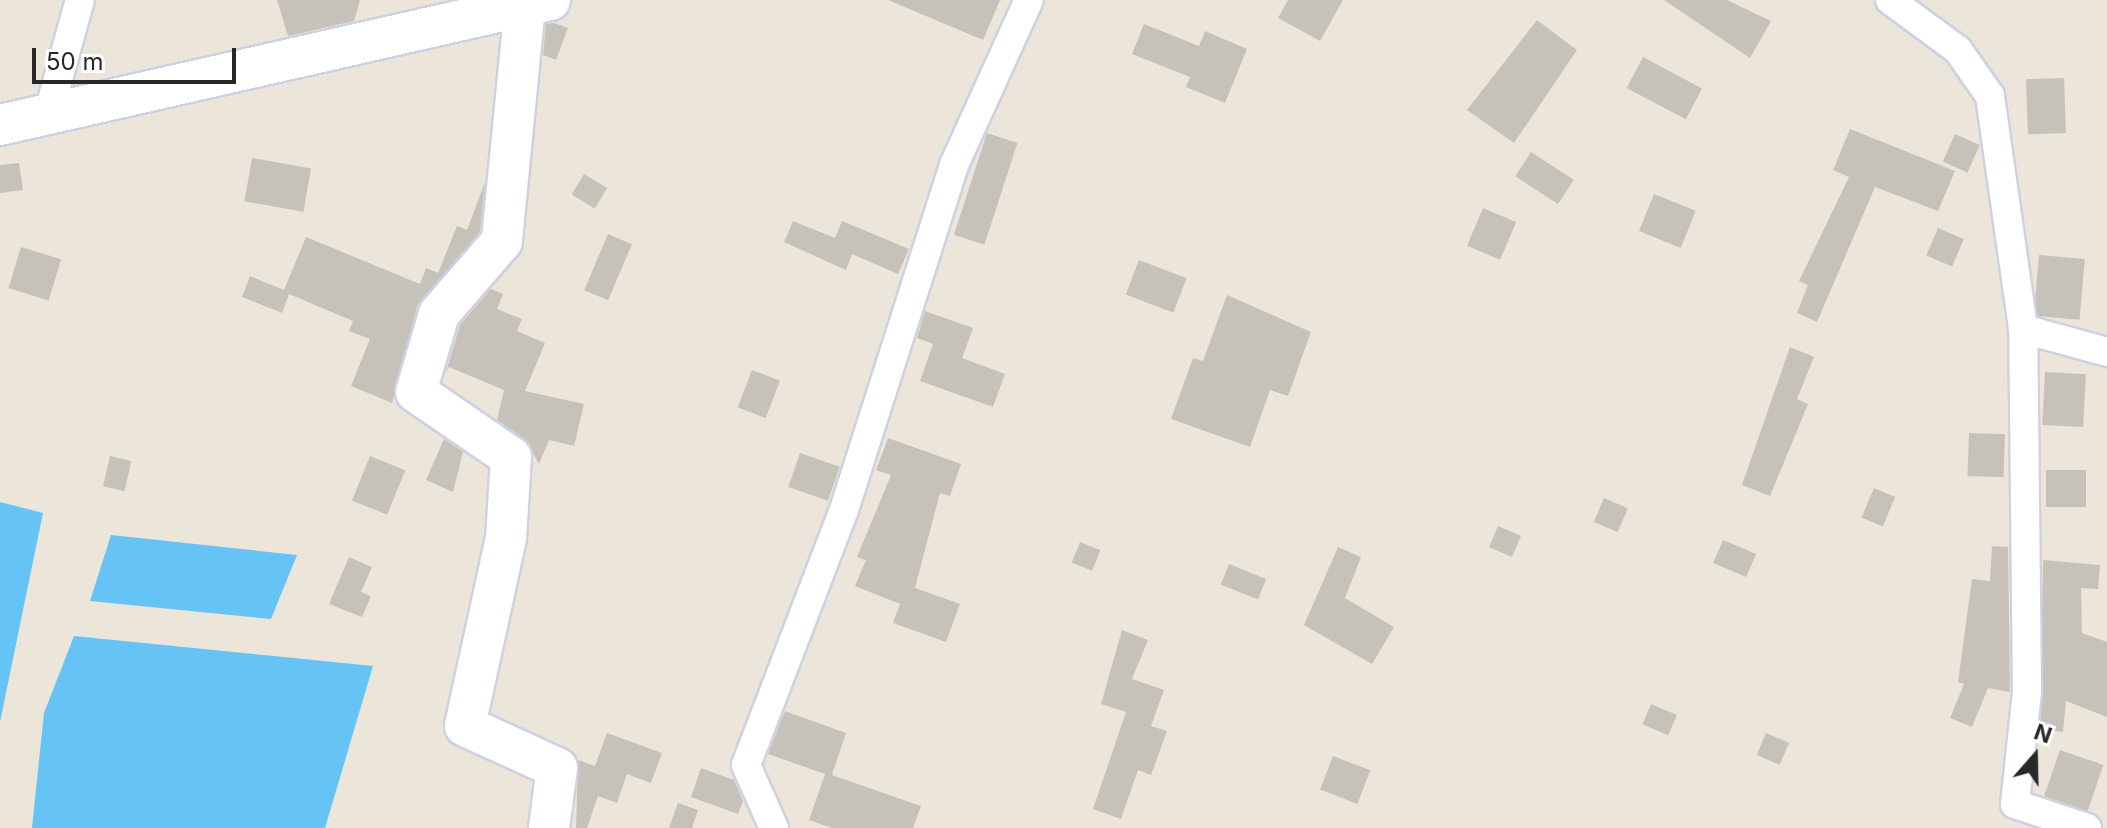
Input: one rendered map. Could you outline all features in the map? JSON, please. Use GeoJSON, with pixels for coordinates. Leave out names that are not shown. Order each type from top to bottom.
{"type":"FeatureCollection","features":[{"type":"Feature","properties":{"kind":"street"},"geometry":{"type":"LineString","coordinates":[[48,115],[80,0]]}},
{"type":"Feature","properties":{"kind":"street"},"geometry":{"type":"LineString","coordinates":[[774,828],[746,765],[844,510],[954,165],[1029,0]]}},
{"type":"Feature","properties":{"kind":"street"},"geometry":{"type":"LineString","coordinates":[[1890,0],[1958,50],[1990,96],[2023,329],[2027,691],[2015,804],[2087,828]]}},
{"type":"Feature","properties":{"kind":"street"},"geometry":{"type":"LineString","coordinates":[[0,125],[537,3],[502,241],[439,314],[416,392],[511,457],[506,538],[465,726],[557,768],[549,828]]}},
{"type":"Feature","properties":{"kind":"street"},"geometry":{"type":"LineString","coordinates":[[2023,329],[2107,352]]}},
{"type":"Feature","properties":{"kind":"water"},"geometry":{"type":"Polygon","coordinates":[[[0,502],[43,513],[0,722],[0,502]]]}},
{"type":"Feature","properties":{"kind":"water"},"geometry":{"type":"Polygon","coordinates":[[[111,535],[297,555],[271,619],[90,601],[111,535]]]}},
{"type":"Feature","properties":{"kind":"water"},"geometry":{"type":"Polygon","coordinates":[[[74,636],[373,666],[325,828],[32,828],[44,713],[74,636]]]}},
{"type":"Feature","properties":{"kind":"building"},"geometry":{"type":"Polygon","coordinates":[[[277,0],[360,0],[354,21],[288,36],[277,0]]]}},
{"type":"Feature","properties":{"kind":"building"},"geometry":{"type":"Polygon","coordinates":[[[888,0],[1000,0],[983,40],[888,0]]]}},
{"type":"Feature","properties":{"kind":"building"},"geometry":{"type":"Polygon","coordinates":[[[1288,0],[1343,0],[1320,41],[1278,18],[1288,0]]]}},
{"type":"Feature","properties":{"kind":"building"},"geometry":{"type":"Polygon","coordinates":[[[1664,0],[1727,0],[1771,21],[1750,58],[1664,0]]]}},
{"type":"Feature","properties":{"kind":"building"},"geometry":{"type":"Polygon","coordinates":[[[1537,20],[1577,50],[1514,143],[1467,110],[1537,20]]]}},
{"type":"Feature","properties":{"kind":"building"},"geometry":{"type":"Polygon","coordinates":[[[554,23],[568,28],[556,60],[543,55],[546,24],[554,23]]]}},
{"type":"Feature","properties":{"kind":"building"},"geometry":{"type":"Polygon","coordinates":[[[1144,24],[1199,46],[1205,31],[1247,49],[1225,103],[1186,87],[1190,77],[1132,54],[1144,24]]]}},
{"type":"Feature","properties":{"kind":"building"},"geometry":{"type":"Polygon","coordinates":[[[1643,57],[1702,88],[1686,119],[1627,88],[1643,57]]]}},
{"type":"Feature","properties":{"kind":"building"},"geometry":{"type":"Polygon","coordinates":[[[2064,78],[2066,133],[2028,134],[2026,79],[2064,78]]]}},
{"type":"Feature","properties":{"kind":"building"},"geometry":{"type":"Polygon","coordinates":[[[1850,129],[1955,171],[1938,211],[1875,187],[1817,322],[1797,313],[1808,285],[1799,281],[1849,177],[1833,170],[1850,129]]]}},
{"type":"Feature","properties":{"kind":"building"},"geometry":{"type":"Polygon","coordinates":[[[987,133],[1017,143],[984,245],[954,235],[987,133]]]}},
{"type":"Feature","properties":{"kind":"building"},"geometry":{"type":"Polygon","coordinates":[[[1955,134],[1980,145],[1967,172],[1943,161],[1955,134]]]}},
{"type":"Feature","properties":{"kind":"building"},"geometry":{"type":"Polygon","coordinates":[[[1531,152],[1574,180],[1558,204],[1515,176],[1531,152]]]}},
{"type":"Feature","properties":{"kind":"building"},"geometry":{"type":"Polygon","coordinates":[[[252,158],[311,168],[303,212],[244,201],[252,158]]]}},
{"type":"Feature","properties":{"kind":"building"},"geometry":{"type":"Polygon","coordinates":[[[19,163],[23,190],[0,193],[0,165],[19,163]]]}},
{"type":"Feature","properties":{"kind":"building"},"geometry":{"type":"Polygon","coordinates":[[[584,174],[607,188],[595,208],[572,195],[584,174]]]}},
{"type":"Feature","properties":{"kind":"building"},"geometry":{"type":"Polygon","coordinates":[[[485,182],[480,232],[417,307],[392,403],[351,386],[370,339],[349,331],[353,321],[289,294],[282,313],[242,297],[250,276],[284,290],[306,237],[420,284],[426,268],[438,273],[457,226],[467,230],[485,182]]]}},
{"type":"Feature","properties":{"kind":"building"},"geometry":{"type":"Polygon","coordinates":[[[1654,194],[1696,211],[1681,248],[1639,231],[1654,194]]]}},
{"type":"Feature","properties":{"kind":"building"},"geometry":{"type":"Polygon","coordinates":[[[1483,208],[1516,222],[1500,260],[1467,246],[1483,208]]]}},
{"type":"Feature","properties":{"kind":"building"},"geometry":{"type":"Polygon","coordinates":[[[793,221],[835,238],[842,221],[909,249],[898,274],[852,254],[846,270],[784,242],[793,221]]]}},
{"type":"Feature","properties":{"kind":"building"},"geometry":{"type":"Polygon","coordinates":[[[1938,228],[1964,239],[1952,267],[1926,256],[1938,228]]]}},
{"type":"Feature","properties":{"kind":"building"},"geometry":{"type":"Polygon","coordinates":[[[608,234],[632,244],[608,300],[584,290],[608,234]]]}},
{"type":"Feature","properties":{"kind":"building"},"geometry":{"type":"Polygon","coordinates":[[[21,247],[61,259],[49,300],[8,288],[21,247]]]}},
{"type":"Feature","properties":{"kind":"building"},"geometry":{"type":"Polygon","coordinates":[[[2039,255],[2085,259],[2080,320],[2034,316],[2039,255]]]}},
{"type":"Feature","properties":{"kind":"building"},"geometry":{"type":"Polygon","coordinates":[[[1139,260],[1187,278],[1173,313],[1126,295],[1139,260]]]}},
{"type":"Feature","properties":{"kind":"building"},"geometry":{"type":"Polygon","coordinates":[[[491,289],[503,294],[497,309],[522,319],[517,331],[545,343],[525,391],[584,404],[574,446],[549,440],[539,464],[525,439],[497,420],[504,390],[449,367],[446,372],[460,325],[491,289]]]}},
{"type":"Feature","properties":{"kind":"building"},"geometry":{"type":"Polygon","coordinates":[[[1227,295],[1311,332],[1288,396],[1270,390],[1250,447],[1171,419],[1193,358],[1203,361],[1227,295]]]}},
{"type":"Feature","properties":{"kind":"building"},"geometry":{"type":"Polygon","coordinates":[[[925,311],[973,328],[962,358],[1005,374],[993,407],[920,381],[933,344],[917,338],[925,311]]]}},
{"type":"Feature","properties":{"kind":"building"},"geometry":{"type":"Polygon","coordinates":[[[1790,347],[1814,357],[1797,399],[1808,404],[1770,496],[1742,485],[1790,347]]]}},
{"type":"Feature","properties":{"kind":"building"},"geometry":{"type":"Polygon","coordinates":[[[752,370],[780,381],[766,418],[738,407],[752,370]]]}},
{"type":"Feature","properties":{"kind":"building"},"geometry":{"type":"Polygon","coordinates":[[[2045,372],[2086,374],[2083,427],[2042,425],[2045,372]]]}},
{"type":"Feature","properties":{"kind":"building"},"geometry":{"type":"Polygon","coordinates":[[[1969,433],[2005,434],[2003,477],[1967,476],[1969,433]]]}},
{"type":"Feature","properties":{"kind":"building"},"geometry":{"type":"Polygon","coordinates":[[[888,438],[961,464],[950,496],[940,493],[915,588],[960,604],[946,642],[893,623],[900,604],[855,586],[866,560],[857,557],[891,475],[876,470],[888,438]]]}},
{"type":"Feature","properties":{"kind":"building"},"geometry":{"type":"Polygon","coordinates":[[[444,439],[463,452],[453,492],[426,480],[444,439]]]}},
{"type":"Feature","properties":{"kind":"building"},"geometry":{"type":"Polygon","coordinates":[[[800,453],[840,467],[828,501],[788,487],[800,453]]]}},
{"type":"Feature","properties":{"kind":"building"},"geometry":{"type":"Polygon","coordinates":[[[110,456],[131,461],[124,491],[103,486],[110,456]]]}},
{"type":"Feature","properties":{"kind":"building"},"geometry":{"type":"Polygon","coordinates":[[[370,456],[405,470],[387,515],[352,501],[370,456]]]}},
{"type":"Feature","properties":{"kind":"building"},"geometry":{"type":"Polygon","coordinates":[[[2046,470],[2086,470],[2086,507],[2046,507],[2046,470]]]}},
{"type":"Feature","properties":{"kind":"building"},"geometry":{"type":"Polygon","coordinates":[[[1874,488],[1895,497],[1883,526],[1861,517],[1874,488]]]}},
{"type":"Feature","properties":{"kind":"building"},"geometry":{"type":"Polygon","coordinates":[[[1604,498],[1628,508],[1618,532],[1594,522],[1604,498]]]}},
{"type":"Feature","properties":{"kind":"building"},"geometry":{"type":"Polygon","coordinates":[[[1498,526],[1521,536],[1512,557],[1489,547],[1498,526]]]}},
{"type":"Feature","properties":{"kind":"building"},"geometry":{"type":"Polygon","coordinates":[[[1723,540],[1756,554],[1746,577],[1713,563],[1723,540]]]}},
{"type":"Feature","properties":{"kind":"building"},"geometry":{"type":"Polygon","coordinates":[[[1080,542],[1100,550],[1092,571],[1072,562],[1080,542]]]}},
{"type":"Feature","properties":{"kind":"building"},"geometry":{"type":"Polygon","coordinates":[[[1992,546],[2008,547],[2010,692],[1988,688],[1972,727],[1950,718],[1964,684],[1958,682],[1972,579],[1990,581],[1992,546]]]}},
{"type":"Feature","properties":{"kind":"building"},"geometry":{"type":"Polygon","coordinates":[[[1338,547],[1361,557],[1345,598],[1394,627],[1372,664],[1304,625],[1338,547]]]}},
{"type":"Feature","properties":{"kind":"building"},"geometry":{"type":"Polygon","coordinates":[[[349,557],[372,567],[361,592],[371,596],[362,617],[329,604],[349,557]]]}},
{"type":"Feature","properties":{"kind":"building"},"geometry":{"type":"Polygon","coordinates":[[[2043,560],[2100,565],[2098,589],[2081,588],[2082,633],[2107,642],[2107,717],[2066,701],[2063,732],[2040,729],[2043,560]]]}},
{"type":"Feature","properties":{"kind":"building"},"geometry":{"type":"Polygon","coordinates":[[[1229,564],[1266,579],[1258,599],[1221,584],[1229,564]]]}},
{"type":"Feature","properties":{"kind":"building"},"geometry":{"type":"Polygon","coordinates":[[[1122,630],[1148,640],[1132,679],[1164,690],[1151,726],[1167,731],[1151,775],[1138,770],[1121,819],[1093,809],[1126,712],[1101,704],[1122,630]]]}},
{"type":"Feature","properties":{"kind":"building"},"geometry":{"type":"Polygon","coordinates":[[[1651,704],[1677,715],[1668,735],[1642,724],[1651,704]]]}},
{"type":"Feature","properties":{"kind":"building"},"geometry":{"type":"Polygon","coordinates":[[[785,711],[846,733],[832,775],[921,806],[913,828],[832,828],[809,820],[825,774],[768,754],[785,711]]]}},
{"type":"Feature","properties":{"kind":"building"},"geometry":{"type":"Polygon","coordinates":[[[607,733],[662,753],[651,783],[627,774],[617,803],[598,796],[587,828],[576,828],[578,760],[595,766],[607,733]]]}},
{"type":"Feature","properties":{"kind":"building"},"geometry":{"type":"Polygon","coordinates":[[[1766,733],[1789,743],[1780,765],[1757,755],[1766,733]]]}},
{"type":"Feature","properties":{"kind":"building"},"geometry":{"type":"Polygon","coordinates":[[[2060,750],[2103,765],[2088,811],[2044,796],[2060,750]]]}},
{"type":"Feature","properties":{"kind":"building"},"geometry":{"type":"Polygon","coordinates":[[[1333,756],[1370,770],[1357,804],[1320,790],[1333,756]]]}},
{"type":"Feature","properties":{"kind":"building"},"geometry":{"type":"Polygon","coordinates":[[[701,768],[734,780],[743,801],[738,814],[691,797],[701,768]]]}},
{"type":"Feature","properties":{"kind":"building"},"geometry":{"type":"Polygon","coordinates":[[[678,803],[698,810],[692,828],[669,828],[678,803]]]}}]}
